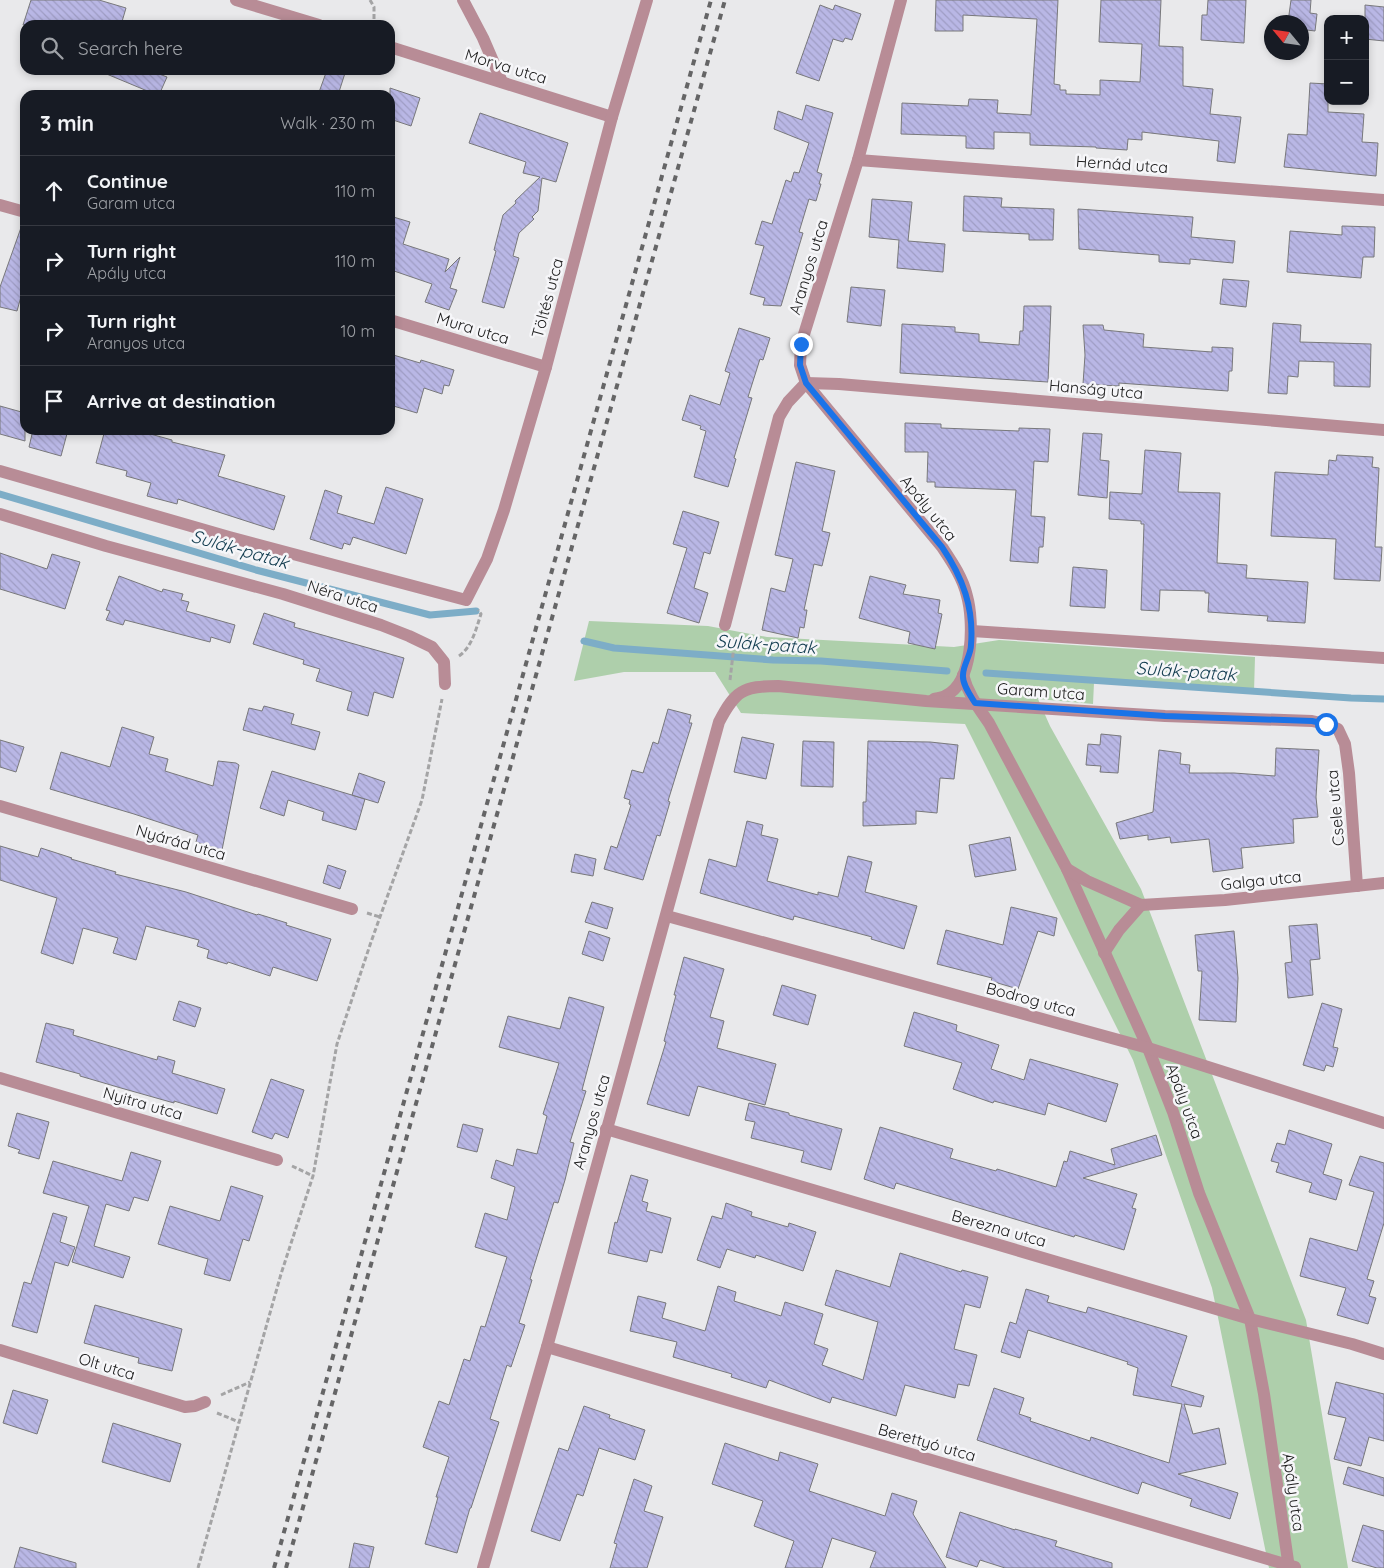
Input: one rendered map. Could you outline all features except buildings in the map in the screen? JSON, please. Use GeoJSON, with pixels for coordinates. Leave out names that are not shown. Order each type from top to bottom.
{"type":"FeatureCollection","features":[{"type":"Feature","properties":{"kind":"street"},"geometry":{"type":"LineString","coordinates":[[236,0],[302,20]]}},
{"type":"Feature","properties":{"kind":"street"},"geometry":{"type":"LineString","coordinates":[[462,0],[483,38],[502,82]]}},
{"type":"Feature","properties":{"kind":"street","name":"Töltés utca"},"geometry":{"type":"LineString","coordinates":[[466,600],[487,560],[504,510],[546,367],[612,116],[647,0]]}},
{"type":"Feature","properties":{"kind":"street","name":"Aranyos utca"},"geometry":{"type":"LineString","coordinates":[[806,383],[800,365],[801,344],[858,160],[901,0]]}},
{"type":"Feature","properties":{"kind":"street","name":"Morva utca"},"geometry":{"type":"LineString","coordinates":[[395,49],[612,116]]}},
{"type":"Feature","properties":{"kind":"street","name":"Hernád utca"},"geometry":{"type":"LineString","coordinates":[[858,160],[1384,200]]}},
{"type":"Feature","properties":{"kind":"street"},"geometry":{"type":"LineString","coordinates":[[0,205],[20,211]]}},
{"type":"Feature","properties":{"kind":"street","name":"Mura utca"},"geometry":{"type":"LineString","coordinates":[[395,322],[546,367]]}},
{"type":"Feature","properties":{"kind":"street"},"geometry":{"type":"LineString","coordinates":[[725,625],[779,417],[788,402],[806,383]]}},
{"type":"Feature","properties":{"kind":"street","name":"Hanság utca"},"geometry":{"type":"LineString","coordinates":[[806,383],[839,384],[1384,430]]}},
{"type":"Feature","properties":{"kind":"street","name":"Apály utca"},"geometry":{"type":"LineString","coordinates":[[806,383],[942,547],[955,566],[967,595],[972,631],[971,648],[963,675],[955,689],[946,696],[926,701]]}},
{"type":"Feature","properties":{"kind":"street","name":"Néra utca"},"geometry":{"type":"LineString","coordinates":[[0,471],[229,537],[466,600]]}},
{"type":"Feature","properties":{"kind":"street","name":"Néra utca"},"geometry":{"type":"LineString","coordinates":[[0,514],[346,613],[409,636],[432,647],[444,662]]}},
{"type":"Feature","properties":{"kind":"street"},"geometry":{"type":"LineString","coordinates":[[972,631],[1384,658]]}},
{"type":"Feature","properties":{"kind":"street"},"geometry":{"type":"LineString","coordinates":[[444,662],[445,684]]}},
{"type":"Feature","properties":{"kind":"street","name":"Apály utca"},"geometry":{"type":"LineString","coordinates":[[963,675],[966,688],[989,723],[1067,869],[1148,1048],[1173,1112],[1199,1193],[1250,1319],[1264,1394],[1291,1567]]}},
{"type":"Feature","properties":{"kind":"street","name":"Garam utca"},"geometry":{"type":"LineString","coordinates":[[741,692],[756,686],[778,686],[926,701],[1165,716],[1312,721],[1338,729]]}},
{"type":"Feature","properties":{"kind":"street","name":"Aranyos utca"},"geometry":{"type":"LineString","coordinates":[[487,1567],[719,722],[729,703],[741,692]]}},
{"type":"Feature","properties":{"kind":"street","name":"Csele utca"},"geometry":{"type":"LineString","coordinates":[[1338,729],[1345,744],[1349,773],[1358,886]]}},
{"type":"Feature","properties":{"kind":"street","name":"Nyárád utca"},"geometry":{"type":"LineString","coordinates":[[0,806],[352,909]]}},
{"type":"Feature","properties":{"kind":"street","name":"Galga utca"},"geometry":{"type":"LineString","coordinates":[[1067,869],[1087,881],[1141,905],[1225,900],[1384,883]]}},
{"type":"Feature","properties":{"kind":"street"},"geometry":{"type":"LineString","coordinates":[[1104,953],[1119,930],[1141,905]]}},
{"type":"Feature","properties":{"kind":"street","name":"Bodrog utca"},"geometry":{"type":"LineString","coordinates":[[667,916],[1148,1048],[1384,1123]]}},
{"type":"Feature","properties":{"kind":"street","name":"Nyitra utca"},"geometry":{"type":"LineString","coordinates":[[0,1078],[277,1160]]}},
{"type":"Feature","properties":{"kind":"street","name":"Berezna utca"},"geometry":{"type":"LineString","coordinates":[[606,1129],[1250,1319],[1306,1332],[1384,1354]]}},
{"type":"Feature","properties":{"kind":"street","name":"Berettyó utca"},"geometry":{"type":"LineString","coordinates":[[547,1347],[1291,1567]]}},
{"type":"Feature","properties":{"kind":"street","name":"Olt utca"},"geometry":{"type":"LineString","coordinates":[[0,1350],[185,1406],[195,1406],[205,1402]]}},
{"type":"Feature","properties":{"kind":"path"},"geometry":{"type":"LineString","coordinates":[[370,0],[374,7],[374,20]]}},
{"type":"Feature","properties":{"kind":"path"},"geometry":{"type":"LineString","coordinates":[[444,662],[455,659],[464,652],[475,633],[481,614],[474,604],[466,600]]}},
{"type":"Feature","properties":{"kind":"path"},"geometry":{"type":"LineString","coordinates":[[729,680],[736,636]]}},
{"type":"Feature","properties":{"kind":"path"},"geometry":{"type":"LineString","coordinates":[[198,1568],[281,1274],[313,1176],[337,1044],[422,800],[445,684]]}},
{"type":"Feature","properties":{"kind":"path"},"geometry":{"type":"LineString","coordinates":[[277,1160],[313,1176]]}},
{"type":"Feature","properties":{"kind":"path"},"geometry":{"type":"LineString","coordinates":[[239,1422],[220,1416],[205,1402],[250,1382]]}},
{"type":"Feature","properties":{"kind":"green space"},"geometry":{"type":"Polygon","coordinates":[[[589,621],[708,626],[767,637],[954,647],[999,640],[1255,657],[1254,692],[1094,683],[1093,704],[1038,699],[1050,726],[1141,889],[1306,1320],[1348,1568],[1269,1568],[1212,1288],[1133,1060],[965,724],[741,713],[715,672],[624,672],[574,681],[589,621]]]}},
{"type":"Feature","properties":{"kind":"waterway","name":"Sulák-patak"},"geometry":{"type":"LineString","coordinates":[[0,494],[256,570],[430,615],[476,611]]}},
{"type":"Feature","properties":{"kind":"waterway","name":"Sulák-patak"},"geometry":{"type":"LineString","coordinates":[[584,641],[614,648],[947,671]]}},
{"type":"Feature","properties":{"kind":"waterway","name":"Sulák-patak"},"geometry":{"type":"LineString","coordinates":[[986,673],[1384,699]]}},
{"type":"Feature","properties":{"kind":"railway"},"geometry":{"type":"LineString","coordinates":[[274,1568],[711,0]]}},
{"type":"Feature","properties":{"kind":"railway"},"geometry":{"type":"LineString","coordinates":[[286,1568],[725,0]]}},
{"type":"Feature","properties":{"kind":"route"},"geometry":{"type":"LineString","coordinates":[[801,344],[800,365],[806,383],[942,547],[955,566],[967,595],[972,631],[971,648],[963,675],[966,688],[975,703],[1165,716],[1312,721],[1326,724]]}}]}
